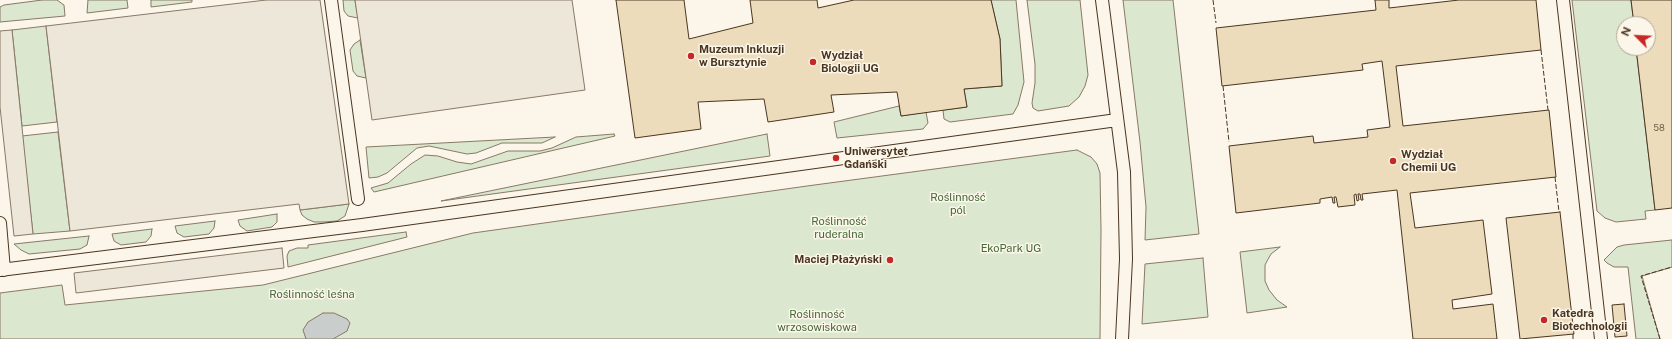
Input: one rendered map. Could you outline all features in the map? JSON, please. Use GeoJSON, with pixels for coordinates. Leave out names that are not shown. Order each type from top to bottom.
{"type":"FeatureCollection","features":[{"type":"Feature","properties":{"kind":"lane"},"geometry":{"type":"LineString","coordinates":[[331,0],[358,199]]}},
{"type":"Feature","properties":{"kind":"lane"},"geometry":{"type":"LineString","coordinates":[[1102,0],[1124,172],[1126,259],[1122,339]]}},
{"type":"Feature","properties":{"kind":"lane"},"geometry":{"type":"LineString","coordinates":[[1564,0],[1601,339]]}},
{"type":"Feature","properties":{"kind":"lane"},"geometry":{"type":"LineString","coordinates":[[0,223],[2,270],[362,226],[1117,120]]}},
{"type":"Feature","properties":{"kind":"green space"},"geometry":{"type":"Polygon","coordinates":[[[42,0],[57,0],[64,5],[65,16],[0,22],[0,7],[4,5],[42,0]]]}},
{"type":"Feature","properties":{"kind":"green space"},"geometry":{"type":"Polygon","coordinates":[[[88,0],[127,0],[128,8],[87,13],[88,0]]]}},
{"type":"Feature","properties":{"kind":"green space"},"geometry":{"type":"Polygon","coordinates":[[[151,0],[192,0],[192,2],[151,7],[151,0]]]}},
{"type":"Feature","properties":{"kind":"green space"},"geometry":{"type":"Polygon","coordinates":[[[343,0],[355,0],[358,18],[348,16],[344,11],[343,0]]]}},
{"type":"Feature","properties":{"kind":"green space"},"geometry":{"type":"Polygon","coordinates":[[[991,0],[1016,0],[1024,82],[1018,105],[1013,114],[950,122],[944,119],[943,110],[967,107],[964,89],[1002,86],[1000,39],[991,0]]]}},
{"type":"Feature","properties":{"kind":"green space"},"geometry":{"type":"Polygon","coordinates":[[[1027,0],[1080,0],[1088,75],[1085,86],[1079,97],[1069,106],[1038,111],[1033,108],[1032,103],[1035,83],[1035,64],[1027,0]]]}},
{"type":"Feature","properties":{"kind":"green space"},"geometry":{"type":"Polygon","coordinates":[[[1123,0],[1173,0],[1199,234],[1145,240],[1146,207],[1140,142],[1123,0]]]}},
{"type":"Feature","properties":{"kind":"green space"},"geometry":{"type":"Polygon","coordinates":[[[1572,0],[1631,0],[1633,16],[1616,16],[1616,56],[1637,56],[1655,210],[1645,211],[1646,219],[1616,222],[1605,218],[1597,211],[1572,0]]]}},
{"type":"Feature","properties":{"kind":"green space"},"geometry":{"type":"Polygon","coordinates":[[[46,26],[57,122],[22,126],[12,30],[46,26]]]}},
{"type":"Feature","properties":{"kind":"green space"},"geometry":{"type":"Polygon","coordinates":[[[360,40],[366,78],[357,76],[353,71],[350,50],[354,44],[360,40]]]}},
{"type":"Feature","properties":{"kind":"green space"},"geometry":{"type":"Polygon","coordinates":[[[899,106],[901,116],[926,112],[928,123],[923,129],[837,138],[834,122],[899,106]]]}},
{"type":"Feature","properties":{"kind":"green space"},"geometry":{"type":"Polygon","coordinates":[[[58,132],[70,231],[33,234],[22,136],[58,132]]]}},
{"type":"Feature","properties":{"kind":"green space"},"geometry":{"type":"Polygon","coordinates":[[[614,134],[615,136],[374,192],[371,188],[388,183],[411,164],[425,155],[438,156],[457,162],[471,164],[508,151],[540,151],[552,148],[576,137],[614,134]]]}},
{"type":"Feature","properties":{"kind":"green space"},"geometry":{"type":"Polygon","coordinates":[[[767,134],[770,156],[441,201],[767,134]]]}},
{"type":"Feature","properties":{"kind":"green space"},"geometry":{"type":"Polygon","coordinates":[[[555,137],[542,143],[502,143],[476,153],[467,154],[429,146],[417,148],[387,173],[378,177],[369,178],[366,147],[555,137]]]}},
{"type":"Feature","properties":{"kind":"green space","name":"EkoPark UG"},"geometry":{"type":"Polygon","coordinates":[[[1077,150],[1091,157],[1097,164],[1100,173],[1100,339],[0,339],[0,293],[62,285],[65,305],[263,285],[473,233],[1077,150]]]}},
{"type":"Feature","properties":{"kind":"green space"},"geometry":{"type":"Polygon","coordinates":[[[349,204],[345,216],[337,221],[314,222],[302,215],[300,210],[349,204]]]}},
{"type":"Feature","properties":{"kind":"green space"},"geometry":{"type":"Polygon","coordinates":[[[277,214],[277,222],[272,227],[247,231],[240,226],[238,220],[277,214]]]}},
{"type":"Feature","properties":{"kind":"green space"},"geometry":{"type":"Polygon","coordinates":[[[215,221],[214,228],[209,234],[184,237],[177,233],[175,226],[215,221]]]}},
{"type":"Feature","properties":{"kind":"green space"},"geometry":{"type":"Polygon","coordinates":[[[152,229],[151,236],[146,242],[121,245],[114,241],[112,234],[152,229]]]}},
{"type":"Feature","properties":{"kind":"green space"},"geometry":{"type":"Polygon","coordinates":[[[406,232],[407,237],[288,267],[287,256],[289,251],[297,248],[308,248],[308,245],[406,232]]]}},
{"type":"Feature","properties":{"kind":"green space"},"geometry":{"type":"Polygon","coordinates":[[[89,236],[87,245],[80,249],[29,254],[14,244],[89,236]]]}},
{"type":"Feature","properties":{"kind":"green space"},"geometry":{"type":"Polygon","coordinates":[[[1672,240],[1672,267],[1642,276],[1660,339],[1636,339],[1628,267],[1614,267],[1604,260],[1617,247],[1672,240]]]}},
{"type":"Feature","properties":{"kind":"green space"},"geometry":{"type":"Polygon","coordinates":[[[1280,247],[1271,254],[1265,265],[1265,281],[1269,290],[1277,300],[1287,307],[1247,313],[1240,252],[1280,247]]]}},
{"type":"Feature","properties":{"kind":"green space"},"geometry":{"type":"Polygon","coordinates":[[[1203,258],[1208,317],[1142,324],[1145,264],[1203,258]]]}},
{"type":"Feature","properties":{"kind":"shaded area"},"geometry":{"type":"Polygon","coordinates":[[[266,0],[320,0],[349,204],[300,210],[299,204],[70,231],[46,26],[266,0]]]}},
{"type":"Feature","properties":{"kind":"shaded area"},"geometry":{"type":"Polygon","coordinates":[[[355,0],[572,0],[585,90],[372,120],[355,0]]]}},
{"type":"Feature","properties":{"kind":"shaded area"},"geometry":{"type":"Polygon","coordinates":[[[12,30],[33,234],[14,236],[0,107],[0,31],[12,30]]]}},
{"type":"Feature","properties":{"kind":"shaded area"},"geometry":{"type":"Polygon","coordinates":[[[282,248],[284,268],[76,293],[74,273],[282,248]]]}},
{"type":"Feature","properties":{"kind":"shaded area"},"geometry":{"type":"Polygon","coordinates":[[[323,313],[334,313],[347,319],[350,323],[347,331],[333,339],[306,339],[303,330],[308,322],[323,313]]]}},
{"type":"Feature","properties":{"kind":"building","name":"Wydział Biologii UG"},"geometry":{"type":"Polygon","coordinates":[[[616,0],[684,0],[689,39],[753,23],[750,0],[817,0],[818,8],[854,0],[991,0],[1000,39],[1002,86],[964,89],[967,107],[901,116],[897,92],[831,95],[834,112],[768,122],[764,99],[698,102],[701,129],[635,138],[616,0]]]}},
{"type":"Feature","properties":{"kind":"building","name":"Wydział Chemii UG"},"geometry":{"type":"Polygon","coordinates":[[[1375,0],[1389,0],[1389,8],[1459,0],[1536,0],[1541,50],[1396,66],[1403,126],[1549,110],[1556,177],[1410,193],[1415,228],[1483,220],[1492,294],[1452,300],[1453,309],[1493,304],[1497,339],[1413,339],[1397,190],[1362,194],[1363,200],[1361,200],[1360,194],[1358,194],[1359,200],[1357,201],[1356,194],[1354,195],[1355,205],[1338,207],[1336,197],[1334,197],[1335,203],[1333,203],[1332,197],[1320,199],[1320,203],[1236,213],[1229,146],[1313,136],[1314,143],[1368,137],[1367,130],[1390,127],[1382,61],[1362,64],[1363,70],[1222,86],[1216,28],[1376,10],[1375,0]]]}},
{"type":"Feature","properties":{"kind":"building"},"geometry":{"type":"Polygon","coordinates":[[[1631,0],[1672,0],[1672,208],[1655,210],[1637,56],[1656,56],[1656,16],[1633,16],[1631,0]]]}},
{"type":"Feature","properties":{"kind":"building"},"geometry":{"type":"Polygon","coordinates":[[[1560,212],[1574,334],[1520,339],[1506,218],[1560,212]]]}},
{"type":"Feature","properties":{"kind":"building"},"geometry":{"type":"Polygon","coordinates":[[[1624,304],[1627,336],[1615,337],[1612,305],[1624,304]]]}},
{"type":"Feature","properties":{"kind":"fence"},"geometry":{"type":"LineString","coordinates":[[1213,0],[1216,23]]}},
{"type":"Feature","properties":{"kind":"fence"},"geometry":{"type":"LineString","coordinates":[[1541,50],[1548,110]]}},
{"type":"Feature","properties":{"kind":"fence"},"geometry":{"type":"LineString","coordinates":[[1223,86],[1229,142]]}},
{"type":"Feature","properties":{"kind":"fence"},"geometry":{"type":"LineString","coordinates":[[1555,177],[1559,212]]}},
{"type":"Feature","properties":{"kind":"fence"},"geometry":{"type":"LineString","coordinates":[[1660,339],[1641,276],[1672,267]]}},
{"type":"Feature","properties":{"kind":"fence"},"geometry":{"type":"LineString","coordinates":[[1573,334],[1573,339]]}},
{"type":"Feature","properties":{"kind":"place","name":"Muzeum Inkluzji w Bursztynie"},"geometry":{"type":"Point","coordinates":[691,56]}},
{"type":"Feature","properties":{"kind":"place","name":"Wydział Biologii UG"},"geometry":{"type":"Point","coordinates":[813,62]}},
{"type":"Feature","properties":{"kind":"place","name":"Uniwersytet Gdański"},"geometry":{"type":"Point","coordinates":[836,158]}},
{"type":"Feature","properties":{"kind":"place","name":"Wydział Chemii UG"},"geometry":{"type":"Point","coordinates":[1393,161]}},
{"type":"Feature","properties":{"kind":"place","name":"Maciej Płażyński"},"geometry":{"type":"Point","coordinates":[890,260]}},
{"type":"Feature","properties":{"kind":"place","name":"Katedra Biotechnologii"},"geometry":{"type":"Point","coordinates":[1544,320]}},
{"type":"Feature","properties":{"kind":"park label","name":"Roślinność pól"},"geometry":{"type":"Point","coordinates":[958,204]}},
{"type":"Feature","properties":{"kind":"park label","name":"Roślinność ruderalna"},"geometry":{"type":"Point","coordinates":[839,228]}},
{"type":"Feature","properties":{"kind":"park label","name":"Roślinność leśna"},"geometry":{"type":"Point","coordinates":[312,295]}},
{"type":"Feature","properties":{"kind":"park label","name":"Roślinność wrzosowiskowa"},"geometry":{"type":"Point","coordinates":[817,321]}}]}
